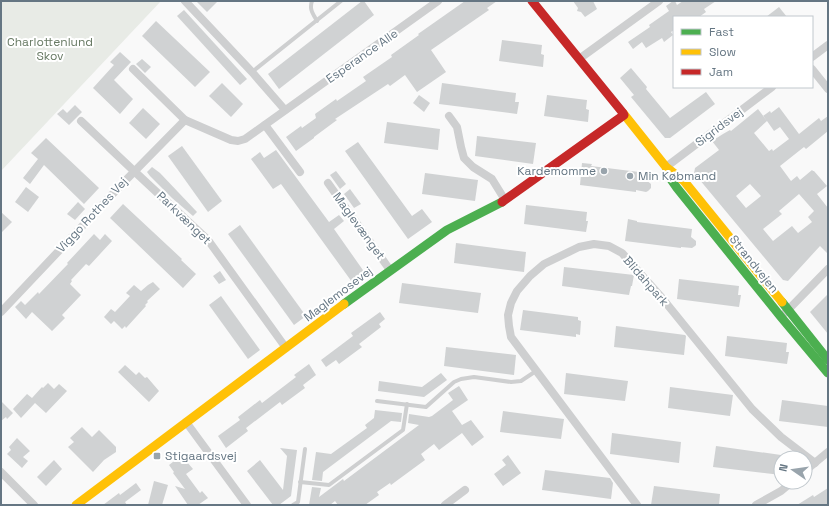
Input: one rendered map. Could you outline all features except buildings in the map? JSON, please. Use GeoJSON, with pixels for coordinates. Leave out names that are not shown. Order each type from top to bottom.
{"type":"FeatureCollection","features":[{"type":"Feature","properties":{"kind":"main road","name":"Strandvejen"},"geometry":{"type":"LineString","coordinates":[[532,1],[666,167],[684,181],[828,360]]}},
{"type":"Feature","properties":{"kind":"main road","name":"Maglemosevej"},"geometry":{"type":"LineString","coordinates":[[76,505],[390,270],[447,230],[505,200],[624,115]]}},
{"type":"Feature","properties":{"kind":"main road","name":"Strandvejen"},"geometry":{"type":"LineString","coordinates":[[666,167],[668,175],[676,188],[828,373]]}},
{"type":"Feature","properties":{"kind":"street"},"geometry":{"type":"LineString","coordinates":[[185,1],[252,72],[285,110]]}},
{"type":"Feature","properties":{"kind":"street","name":"Esperance Alle"},"geometry":{"type":"LineString","coordinates":[[133,69],[185,120],[231,140],[238,141],[245,139],[265,125],[438,1]]}},
{"type":"Feature","properties":{"kind":"street"},"geometry":{"type":"LineString","coordinates":[[579,59],[659,1]]}},
{"type":"Feature","properties":{"kind":"street"},"geometry":{"type":"LineString","coordinates":[[813,56],[828,45]]}},
{"type":"Feature","properties":{"kind":"street"},"geometry":{"type":"LineString","coordinates":[[813,70],[828,89]]}},
{"type":"Feature","properties":{"kind":"street","name":"Sigridsvej"},"geometry":{"type":"LineString","coordinates":[[666,167],[771,88]]}},
{"type":"Feature","properties":{"kind":"street"},"geometry":{"type":"LineString","coordinates":[[449,116],[457,127],[464,158],[472,167],[492,179],[505,200]]}},
{"type":"Feature","properties":{"kind":"street","name":"Viggo Rothes Vej"},"geometry":{"type":"LineString","coordinates":[[1,312],[134,171],[185,120]]}},
{"type":"Feature","properties":{"kind":"street","name":"Parkvænget"},"geometry":{"type":"LineString","coordinates":[[81,121],[208,240],[286,348]]}},
{"type":"Feature","properties":{"kind":"street"},"geometry":{"type":"LineString","coordinates":[[265,125],[300,172]]}},
{"type":"Feature","properties":{"kind":"street","name":"Maglevænget"},"geometry":{"type":"LineString","coordinates":[[328,183],[390,270]]}},
{"type":"Feature","properties":{"kind":"street","name":"Blidahpark"},"geometry":{"type":"LineString","coordinates":[[637,505],[511,337],[508,315],[511,303],[517,291],[526,279],[544,264],[579,247],[594,244],[609,246],[622,253],[657,292],[752,409],[781,437],[815,463]]}},
{"type":"Feature","properties":{"kind":"street"},"geometry":{"type":"LineString","coordinates":[[781,317],[828,269]]}},
{"type":"Feature","properties":{"kind":"street"},"geometry":{"type":"LineString","coordinates":[[186,422],[247,505]]}},
{"type":"Feature","properties":{"kind":"street"},"geometry":{"type":"LineString","coordinates":[[815,463],[828,452]]}},
{"type":"Feature","properties":{"kind":"street"},"geometry":{"type":"LineString","coordinates":[[1,472],[34,505]]}},
{"type":"Feature","properties":{"kind":"street"},"geometry":{"type":"LineString","coordinates":[[445,505],[465,490]]}},
{"type":"Feature","properties":{"kind":"street"},"geometry":{"type":"LineString","coordinates":[[756,505],[781,490]]}},
{"type":"Feature","properties":{"kind":"lane"},"geometry":{"type":"LineString","coordinates":[[312,1],[312,12],[317,21]]}},
{"type":"Feature","properties":{"kind":"lane"},"geometry":{"type":"LineString","coordinates":[[252,72],[341,1]]}},
{"type":"Feature","properties":{"kind":"lane"},"geometry":{"type":"LineString","coordinates":[[377,401],[426,407],[454,382],[461,379],[474,377],[511,382],[521,381],[536,371]]}},
{"type":"Feature","properties":{"kind":"lane"},"geometry":{"type":"LineString","coordinates":[[300,482],[329,485],[403,430],[407,404]]}},
{"type":"Feature","properties":{"kind":"lane"},"geometry":{"type":"LineString","coordinates":[[293,505],[298,502],[305,449]]}},
{"type":"Feature","properties":{"kind":"green space","name":"Charlottenlund Skov"},"geometry":{"type":"Polygon","coordinates":[[[1,1],[161,1],[1,171],[1,1]]]}},
{"type":"Feature","properties":{"kind":"traffic: fast"},"geometry":{"type":"LineString","coordinates":[[667,170],[668,175],[677,188],[828,373]]}},
{"type":"Feature","properties":{"kind":"traffic: fast"},"geometry":{"type":"LineString","coordinates":[[344,304],[447,230],[502,202]]}},
{"type":"Feature","properties":{"kind":"traffic: fast"},"geometry":{"type":"LineString","coordinates":[[782,302],[828,360]]}},
{"type":"Feature","properties":{"kind":"traffic: slow"},"geometry":{"type":"LineString","coordinates":[[623,113],[666,167],[684,181],[782,302]]}},
{"type":"Feature","properties":{"kind":"traffic: slow"},"geometry":{"type":"LineString","coordinates":[[76,505],[344,304]]}},
{"type":"Feature","properties":{"kind":"traffic: jam"},"geometry":{"type":"LineString","coordinates":[[532,1],[623,113]]}},
{"type":"Feature","properties":{"kind":"traffic: jam"},"geometry":{"type":"LineString","coordinates":[[502,202],[624,115]]}},
{"type":"Feature","properties":{"kind":"place","name":"Kardemomme"},"geometry":{"type":"Point","coordinates":[604,171]}},
{"type":"Feature","properties":{"kind":"place","name":"Min Købmand"},"geometry":{"type":"Point","coordinates":[630,176]}},
{"type":"Feature","properties":{"kind":"place","name":"Stigaardsvej"},"geometry":{"type":"Point","coordinates":[157,456]}}]}
